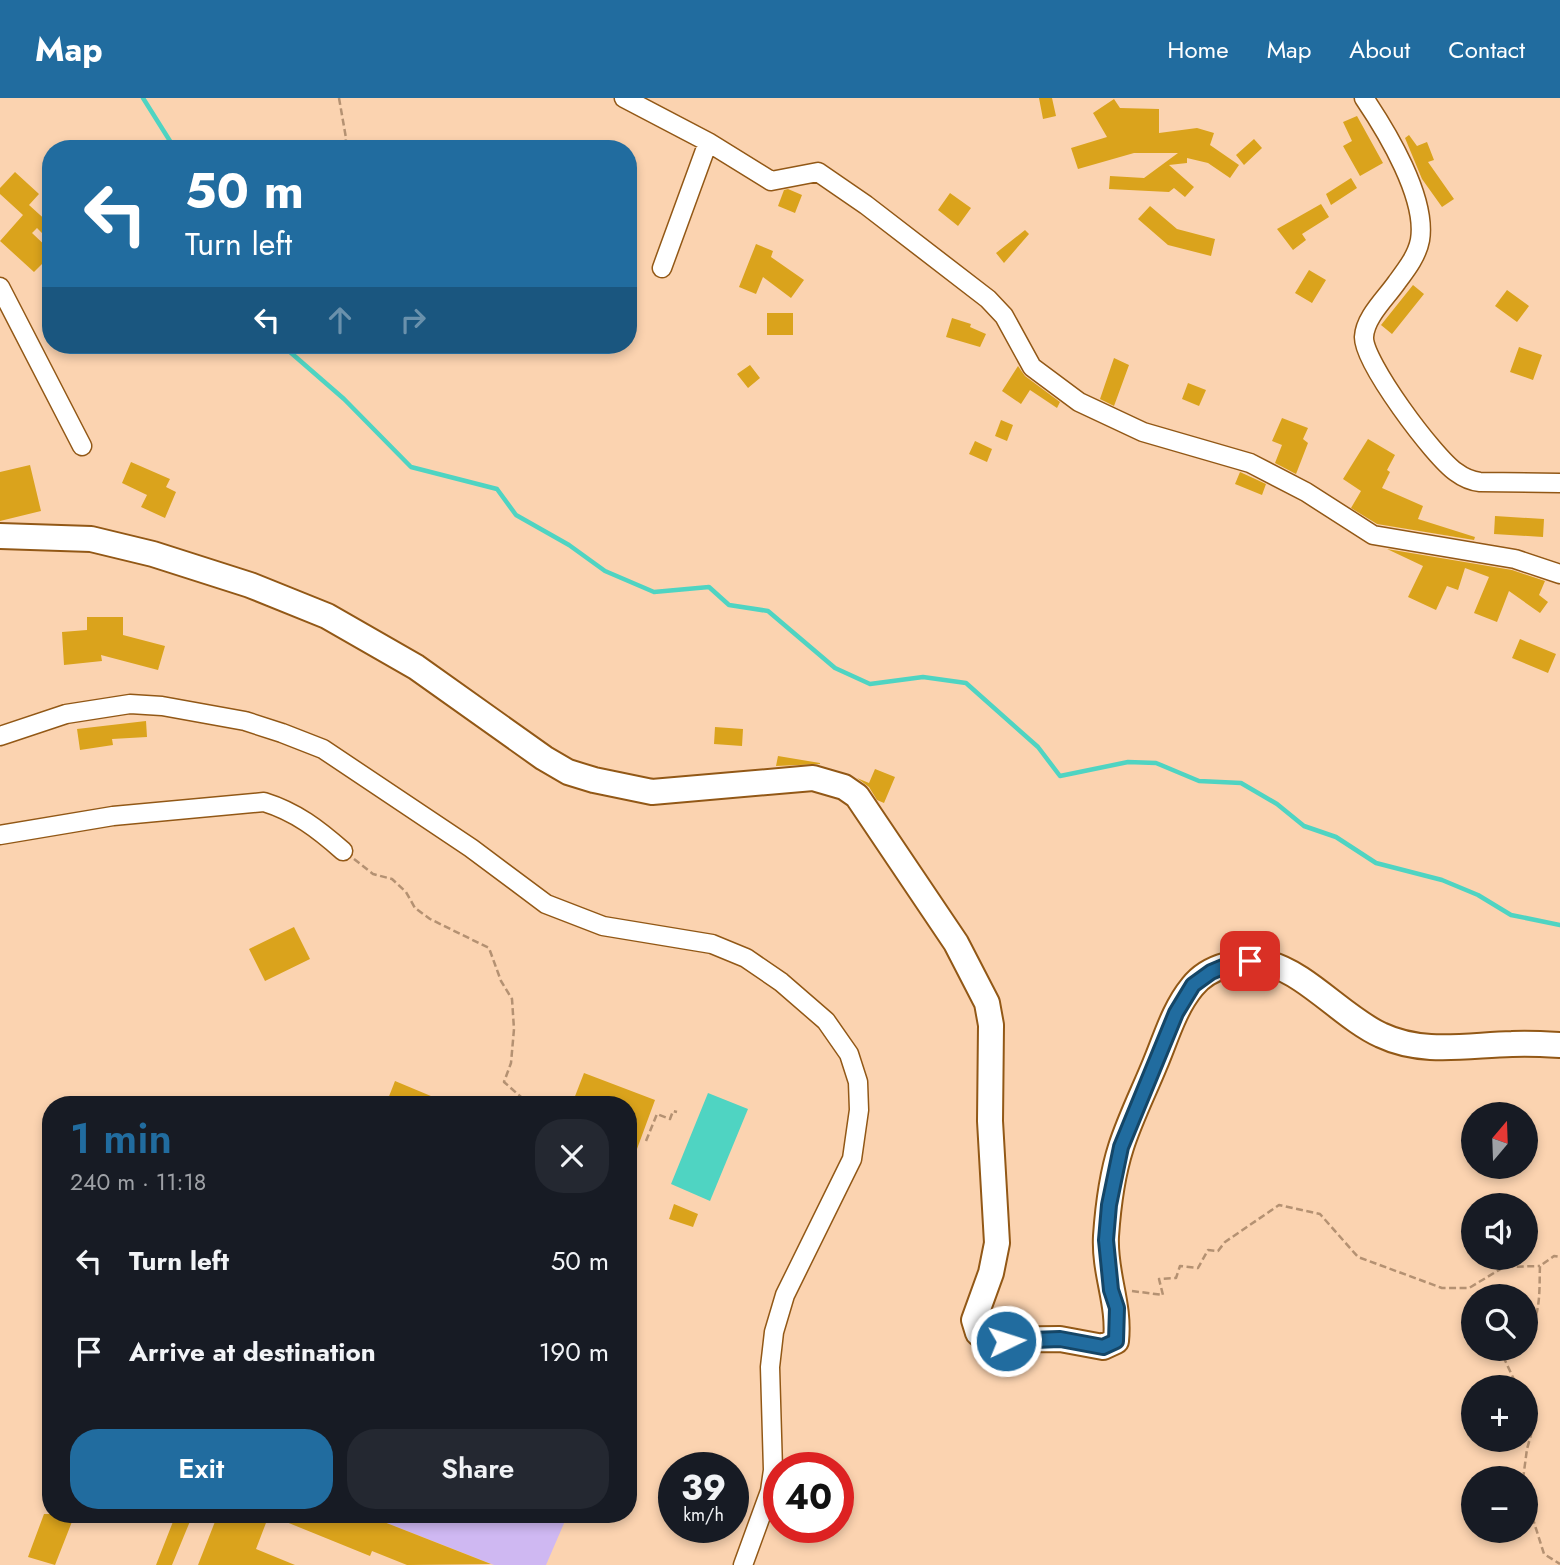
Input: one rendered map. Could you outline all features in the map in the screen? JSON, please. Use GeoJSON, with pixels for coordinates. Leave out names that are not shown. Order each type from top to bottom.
{"type":"FeatureCollection","features":[{"type":"Feature","properties":{"kind":"street"},"geometry":{"type":"LineString","coordinates":[[624,98],[708,142],[771,181],[818,172],[866,205],[988,299],[1004,316],[1032,367],[1079,402],[1143,432],[1250,463],[1306,492],[1373,535],[1515,559],[1560,574]]}},
{"type":"Feature","properties":{"kind":"street"},"geometry":{"type":"LineString","coordinates":[[1364,98],[1393,148],[1414,193],[1420,240],[1413,258],[1370,320],[1364,335],[1365,348],[1392,395],[1439,457],[1455,472],[1469,480],[1480,482],[1560,483]]}},
{"type":"Feature","properties":{"kind":"street"},"geometry":{"type":"LineString","coordinates":[[662,268],[708,142]]}},
{"type":"Feature","properties":{"kind":"street"},"geometry":{"type":"LineString","coordinates":[[0,287],[82,446]]}},
{"type":"Feature","properties":{"kind":"street"},"geometry":{"type":"LineString","coordinates":[[0,536],[91,539],[153,554],[250,585],[327,616],[416,667],[544,758],[568,772],[594,780],[652,792],[813,778],[845,787],[857,796],[956,943],[987,1003],[991,1025],[990,1121],[996,1243],[991,1273],[974,1320],[978,1333],[987,1340],[1060,1339],[1110,1346],[1116,1341],[1117,1308],[1111,1290],[1106,1240],[1109,1205],[1121,1147],[1176,1013],[1193,985],[1211,972],[1230,964],[1250,961],[1273,965],[1301,981],[1359,1022],[1381,1035],[1408,1045],[1432,1048],[1560,1045]]}},
{"type":"Feature","properties":{"kind":"street"},"geometry":{"type":"LineString","coordinates":[[0,736],[66,714],[130,704],[162,706],[245,722],[282,733],[323,749],[471,848],[546,904],[603,926],[712,944],[746,958],[781,982],[826,1021],[849,1054],[858,1082],[859,1110],[852,1159],[785,1295],[774,1332],[770,1367],[773,1470],[771,1491],[743,1565]]}},
{"type":"Feature","properties":{"kind":"street"},"geometry":{"type":"LineString","coordinates":[[0,835],[113,816],[264,802],[285,808],[308,821],[343,851]]}},
{"type":"Feature","properties":{"kind":"path"},"geometry":{"type":"LineString","coordinates":[[340,98],[346,140]]}},
{"type":"Feature","properties":{"kind":"path"},"geometry":{"type":"LineString","coordinates":[[343,851],[373,874],[393,879],[406,892],[415,908],[430,919],[489,947],[501,981],[512,999],[512,1052],[504,1082],[520,1096]]}},
{"type":"Feature","properties":{"kind":"path"},"geometry":{"type":"LineString","coordinates":[[646,1141],[657,1114],[670,1119],[674,1111],[677,1112]]}},
{"type":"Feature","properties":{"kind":"path"},"geometry":{"type":"LineString","coordinates":[[1111,1290],[1163,1295],[1159,1279],[1176,1278],[1180,1266],[1198,1268],[1208,1250],[1218,1251],[1225,1242],[1279,1205],[1320,1214],[1358,1257],[1442,1288],[1469,1288],[1504,1267],[1540,1266],[1553,1256],[1560,1257]]}},
{"type":"Feature","properties":{"kind":"path"},"geometry":{"type":"LineString","coordinates":[[1538,1301],[1540,1266]]}},
{"type":"Feature","properties":{"kind":"path"},"geometry":{"type":"LineString","coordinates":[[1538,1535],[1544,1554],[1560,1564]]}},
{"type":"Feature","properties":{"kind":"shaded area"},"geometry":{"type":"Polygon","coordinates":[[[387,1523],[564,1523],[546,1565],[494,1565],[387,1523]]]}},
{"type":"Feature","properties":{"kind":"water"},"geometry":{"type":"Polygon","coordinates":[[[708,1093],[748,1109],[710,1201],[671,1184],[708,1093]]]}},
{"type":"Feature","properties":{"kind":"building"},"geometry":{"type":"Polygon","coordinates":[[[1039,98],[1052,98],[1056,116],[1043,119],[1039,98]]]}},
{"type":"Feature","properties":{"kind":"building"},"geometry":{"type":"Polygon","coordinates":[[[1114,99],[1120,108],[1159,109],[1159,133],[1197,128],[1214,133],[1210,145],[1239,165],[1230,178],[1208,163],[1187,158],[1187,163],[1169,165],[1194,187],[1185,197],[1174,188],[1169,192],[1109,189],[1110,176],[1144,178],[1178,153],[1134,153],[1078,169],[1071,148],[1107,137],[1093,113],[1114,99]]]}},
{"type":"Feature","properties":{"kind":"building"},"geometry":{"type":"Polygon","coordinates":[[[1357,116],[1383,163],[1360,176],[1343,146],[1352,141],[1343,122],[1357,116]]]}},
{"type":"Feature","properties":{"kind":"building"},"geometry":{"type":"Polygon","coordinates":[[[1409,135],[1417,146],[1427,142],[1434,160],[1428,162],[1454,199],[1442,207],[1422,179],[1405,138],[1409,135]]]}},
{"type":"Feature","properties":{"kind":"building"},"geometry":{"type":"Polygon","coordinates":[[[1254,139],[1262,148],[1244,165],[1236,155],[1254,139]]]}},
{"type":"Feature","properties":{"kind":"building"},"geometry":{"type":"Polygon","coordinates":[[[15,172],[39,194],[29,205],[42,217],[42,233],[37,228],[32,233],[42,242],[42,264],[34,272],[0,241],[23,215],[0,194],[0,188],[15,172]]]}},
{"type":"Feature","properties":{"kind":"building"},"geometry":{"type":"Polygon","coordinates":[[[1351,178],[1357,188],[1331,205],[1326,194],[1351,178]]]}},
{"type":"Feature","properties":{"kind":"building"},"geometry":{"type":"Polygon","coordinates":[[[784,190],[802,195],[795,213],[778,206],[784,190]]]}},
{"type":"Feature","properties":{"kind":"building"},"geometry":{"type":"Polygon","coordinates":[[[950,193],[971,208],[958,226],[938,210],[950,193]]]}},
{"type":"Feature","properties":{"kind":"building"},"geometry":{"type":"Polygon","coordinates":[[[1321,204],[1329,217],[1302,234],[1306,240],[1293,250],[1277,229],[1321,204]]]}},
{"type":"Feature","properties":{"kind":"building"},"geometry":{"type":"Polygon","coordinates":[[[1150,206],[1177,229],[1215,239],[1211,256],[1168,245],[1138,219],[1150,206]]]}},
{"type":"Feature","properties":{"kind":"building"},"geometry":{"type":"Polygon","coordinates":[[[1025,230],[1029,234],[1004,263],[996,253],[1025,230]]]}},
{"type":"Feature","properties":{"kind":"building"},"geometry":{"type":"Polygon","coordinates":[[[756,244],[773,251],[771,257],[804,280],[791,298],[763,277],[756,294],[739,287],[756,244]]]}},
{"type":"Feature","properties":{"kind":"building"},"geometry":{"type":"Polygon","coordinates":[[[1309,270],[1326,280],[1312,303],[1295,293],[1309,270]]]}},
{"type":"Feature","properties":{"kind":"building"},"geometry":{"type":"Polygon","coordinates":[[[1413,285],[1424,294],[1392,334],[1381,325],[1413,285]]]}},
{"type":"Feature","properties":{"kind":"building"},"geometry":{"type":"Polygon","coordinates":[[[1507,290],[1529,306],[1517,322],[1495,306],[1507,290]]]}},
{"type":"Feature","properties":{"kind":"building"},"geometry":{"type":"Polygon","coordinates":[[[767,313],[793,313],[793,335],[767,335],[767,313]]]}},
{"type":"Feature","properties":{"kind":"building"},"geometry":{"type":"Polygon","coordinates":[[[952,318],[971,324],[970,327],[986,334],[980,347],[946,337],[952,318]]]}},
{"type":"Feature","properties":{"kind":"building"},"geometry":{"type":"Polygon","coordinates":[[[1519,347],[1542,355],[1533,380],[1510,372],[1519,347]]]}},
{"type":"Feature","properties":{"kind":"building"},"geometry":{"type":"Polygon","coordinates":[[[1114,358],[1129,365],[1114,406],[1100,399],[1114,358]]]}},
{"type":"Feature","properties":{"kind":"building"},"geometry":{"type":"Polygon","coordinates":[[[750,365],[760,378],[748,388],[737,374],[750,365]]]}},
{"type":"Feature","properties":{"kind":"building"},"geometry":{"type":"Polygon","coordinates":[[[1018,366],[1025,376],[1060,402],[1057,408],[1030,390],[1021,404],[1002,391],[1018,366]]]}},
{"type":"Feature","properties":{"kind":"building"},"geometry":{"type":"Polygon","coordinates":[[[1188,383],[1206,390],[1199,406],[1182,399],[1188,383]]]}},
{"type":"Feature","properties":{"kind":"building"},"geometry":{"type":"Polygon","coordinates":[[[1282,418],[1308,428],[1303,439],[1308,443],[1296,474],[1275,463],[1282,445],[1272,441],[1282,418]]]}},
{"type":"Feature","properties":{"kind":"building"},"geometry":{"type":"Polygon","coordinates":[[[1001,420],[1013,425],[1007,441],[995,436],[1001,420]]]}},
{"type":"Feature","properties":{"kind":"building"},"geometry":{"type":"Polygon","coordinates":[[[1368,439],[1395,455],[1382,488],[1423,506],[1418,519],[1475,537],[1474,540],[1377,524],[1351,508],[1361,491],[1343,479],[1368,439]]]}},
{"type":"Feature","properties":{"kind":"building"},"geometry":{"type":"Polygon","coordinates":[[[975,441],[992,449],[987,462],[969,454],[975,441]]]}},
{"type":"Feature","properties":{"kind":"building"},"geometry":{"type":"Polygon","coordinates":[[[131,462],[170,479],[166,487],[176,492],[165,518],[141,507],[147,495],[122,483],[131,462]]]}},
{"type":"Feature","properties":{"kind":"building"},"geometry":{"type":"Polygon","coordinates":[[[30,465],[41,511],[0,521],[0,472],[30,465]]]}},
{"type":"Feature","properties":{"kind":"building"},"geometry":{"type":"Polygon","coordinates":[[[1240,472],[1266,484],[1262,495],[1235,484],[1240,472]]]}},
{"type":"Feature","properties":{"kind":"building"},"geometry":{"type":"Polygon","coordinates":[[[1495,516],[1544,519],[1543,537],[1494,534],[1495,516]]]}},
{"type":"Feature","properties":{"kind":"building"},"geometry":{"type":"Polygon","coordinates":[[[1387,549],[1512,570],[1545,581],[1539,595],[1548,602],[1540,613],[1509,591],[1497,622],[1474,613],[1489,577],[1465,568],[1458,590],[1447,586],[1436,610],[1408,597],[1423,566],[1387,549]]]}},
{"type":"Feature","properties":{"kind":"building"},"geometry":{"type":"Polygon","coordinates":[[[87,617],[123,617],[123,635],[165,646],[158,670],[101,655],[102,661],[64,665],[62,632],[87,630],[87,617]]]}},
{"type":"Feature","properties":{"kind":"building"},"geometry":{"type":"Polygon","coordinates":[[[1520,639],[1556,654],[1548,673],[1512,658],[1520,639]]]}},
{"type":"Feature","properties":{"kind":"building"},"geometry":{"type":"Polygon","coordinates":[[[146,721],[147,737],[112,739],[113,745],[80,750],[77,729],[146,721]]]}},
{"type":"Feature","properties":{"kind":"building"},"geometry":{"type":"Polygon","coordinates":[[[715,727],[743,729],[742,746],[714,744],[715,727]]]}},
{"type":"Feature","properties":{"kind":"building"},"geometry":{"type":"Polygon","coordinates":[[[778,756],[820,763],[820,764],[776,766],[778,756]]]}},
{"type":"Feature","properties":{"kind":"building"},"geometry":{"type":"Polygon","coordinates":[[[875,769],[895,777],[884,803],[877,800],[869,787],[857,778],[869,783],[875,769]]]}},
{"type":"Feature","properties":{"kind":"building"},"geometry":{"type":"Polygon","coordinates":[[[294,927],[310,959],[265,981],[249,949],[294,927]]]}},
{"type":"Feature","properties":{"kind":"building"},"geometry":{"type":"Polygon","coordinates":[[[584,1073],[655,1100],[637,1149],[637,1096],[575,1096],[584,1073]]]}},
{"type":"Feature","properties":{"kind":"building"},"geometry":{"type":"Polygon","coordinates":[[[395,1081],[431,1096],[389,1096],[395,1081]]]}},
{"type":"Feature","properties":{"kind":"building"},"geometry":{"type":"Polygon","coordinates":[[[674,1204],[698,1214],[693,1227],[669,1219],[674,1204]]]}},
{"type":"Feature","properties":{"kind":"building"},"geometry":{"type":"Polygon","coordinates":[[[42,1519],[42,1523],[71,1523],[55,1565],[28,1557],[42,1519]]]}},
{"type":"Feature","properties":{"kind":"building"},"geometry":{"type":"Polygon","coordinates":[[[172,1523],[189,1523],[172,1565],[156,1565],[172,1523]]]}},
{"type":"Feature","properties":{"kind":"building"},"geometry":{"type":"Polygon","coordinates":[[[214,1523],[266,1523],[256,1549],[295,1565],[198,1565],[214,1523]]]}},
{"type":"Feature","properties":{"kind":"building"},"geometry":{"type":"Polygon","coordinates":[[[289,1523],[387,1523],[491,1564],[407,1565],[372,1551],[370,1556],[289,1523]]]}},
{"type":"Feature","properties":{"kind":"waterway"},"geometry":{"type":"LineString","coordinates":[[143,98],[169,140]]}},
{"type":"Feature","properties":{"kind":"waterway"},"geometry":{"type":"LineString","coordinates":[[292,354],[344,399],[411,467],[497,489],[516,515],[569,545],[605,571],[654,592],[709,587],[729,605],[768,611],[835,668],[870,684],[923,677],[966,683],[1038,747],[1060,776],[1128,762],[1156,763],[1199,781],[1241,783],[1277,804],[1304,826],[1336,837],[1376,863],[1442,880],[1478,895],[1511,915],[1560,925]]}},
{"type":"Feature","properties":{"kind":"route"},"geometry":{"type":"LineString","coordinates":[[1006,1341],[1060,1339],[1103,1347],[1116,1341],[1117,1308],[1111,1290],[1106,1240],[1109,1205],[1121,1147],[1176,1013],[1193,985],[1211,972],[1230,964],[1250,961]]}}]}
